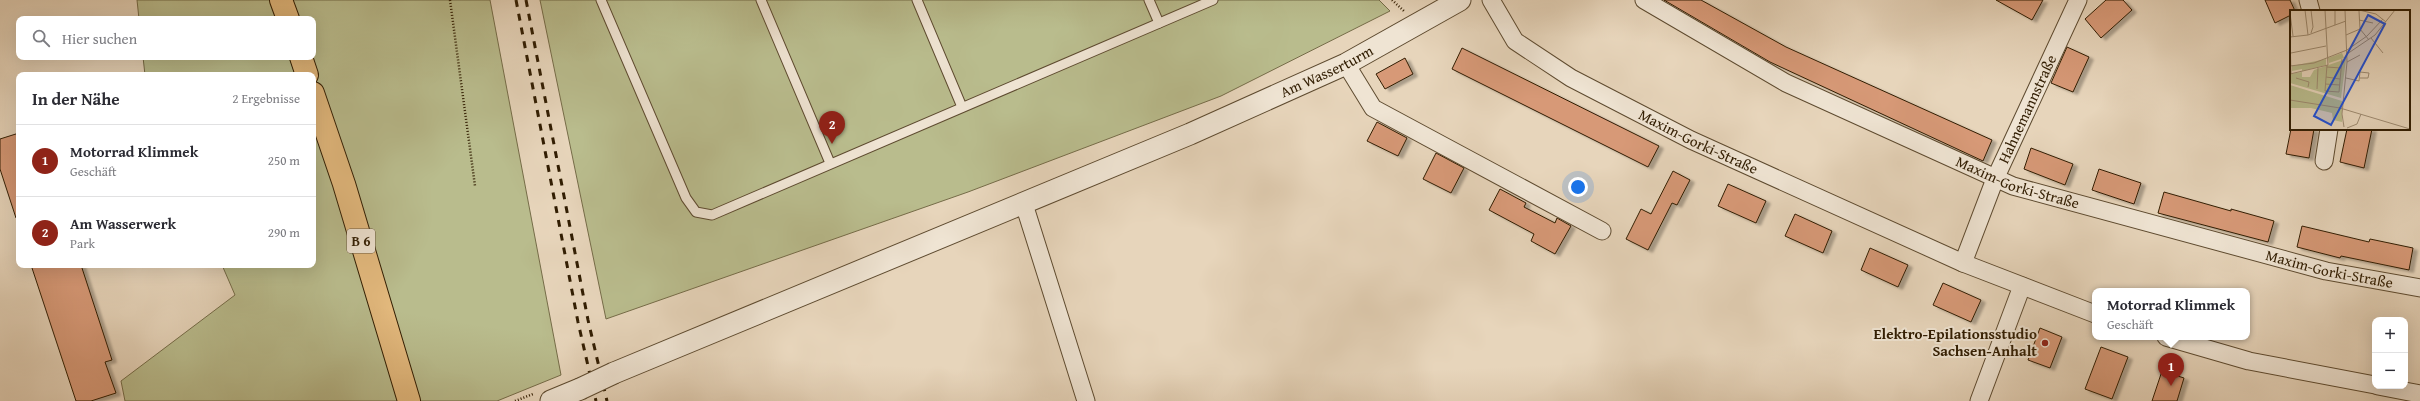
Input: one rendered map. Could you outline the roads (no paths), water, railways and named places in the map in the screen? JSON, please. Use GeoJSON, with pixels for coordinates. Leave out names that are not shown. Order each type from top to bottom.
{"type":"FeatureCollection","features":[{"type":"Feature","properties":{"kind":"main road"},"geometry":{"type":"LineString","coordinates":[[281,0],[287,16]]}},
{"type":"Feature","properties":{"kind":"main road"},"geometry":{"type":"LineString","coordinates":[[302,60],[306,72]]}},
{"type":"Feature","properties":{"kind":"main road","name":"B 6"},"geometry":{"type":"LineString","coordinates":[[316,102],[344,184],[409,401]]}},
{"type":"Feature","properties":{"kind":"street","name":"Am Wasserturm"},"geometry":{"type":"LineString","coordinates":[[551,401],[614,373],[1190,134],[1346,64],[1460,0]]}},
{"type":"Feature","properties":{"kind":"street","name":"Maxim-Gorki-Straße"},"geometry":{"type":"LineString","coordinates":[[1491,0],[1515,41],[1571,78],[1691,140],[1963,264],[2092,313]]}},
{"type":"Feature","properties":{"kind":"street","name":"Maxim-Gorki-Straße"},"geometry":{"type":"LineString","coordinates":[[1644,0],[1786,83],[2013,186],[2326,271],[2420,288]]}},
{"type":"Feature","properties":{"kind":"street","name":"Hahnemannstraße"},"geometry":{"type":"LineString","coordinates":[[1963,264],[1995,179],[2078,0]]}},
{"type":"Feature","properties":{"kind":"street"},"geometry":{"type":"LineString","coordinates":[[2308,0],[2311,10]]}},
{"type":"Feature","properties":{"kind":"street"},"geometry":{"type":"LineString","coordinates":[[1346,64],[1373,108],[1602,231]]}},
{"type":"Feature","properties":{"kind":"street"},"geometry":{"type":"LineString","coordinates":[[2324,161],[2328,130]]}},
{"type":"Feature","properties":{"kind":"street"},"geometry":{"type":"LineString","coordinates":[[1024,204],[1086,401]]}},
{"type":"Feature","properties":{"kind":"street"},"geometry":{"type":"LineString","coordinates":[[1979,401],[2022,286]]}},
{"type":"Feature","properties":{"kind":"street"},"geometry":{"type":"LineString","coordinates":[[2176,340],[2249,361],[2372,385]]}},
{"type":"Feature","properties":{"kind":"street"},"geometry":{"type":"LineString","coordinates":[[2392,389],[2420,394]]}},
{"type":"Feature","properties":{"kind":"lane"},"geometry":{"type":"LineString","coordinates":[[601,0],[686,198],[696,212],[712,215],[830,163],[1213,0]]}},
{"type":"Feature","properties":{"kind":"lane"},"geometry":{"type":"LineString","coordinates":[[761,0],[830,163]]}},
{"type":"Feature","properties":{"kind":"lane"},"geometry":{"type":"LineString","coordinates":[[916,0],[962,107]]}},
{"type":"Feature","properties":{"kind":"lane"},"geometry":{"type":"LineString","coordinates":[[1149,0],[1159,23]]}},
{"type":"Feature","properties":{"kind":"railway"},"geometry":{"type":"LineString","coordinates":[[516,0],[578,322],[596,401]]}},
{"type":"Feature","properties":{"kind":"railway"},"geometry":{"type":"LineString","coordinates":[[526,0],[588,320],[607,401]]}},
{"type":"Feature","properties":{"kind":"place","name":"Am Wasserwerk"},"geometry":{"type":"Point","coordinates":[832,144]}},
{"type":"Feature","properties":{"kind":"place","name":"Elektro-Epilationsstudio Sachsen-Anhalt"},"geometry":{"type":"Point","coordinates":[2045,343]}},
{"type":"Feature","properties":{"kind":"place","name":"Motorrad Klimmek"},"geometry":{"type":"Point","coordinates":[2171,386]}}]}
